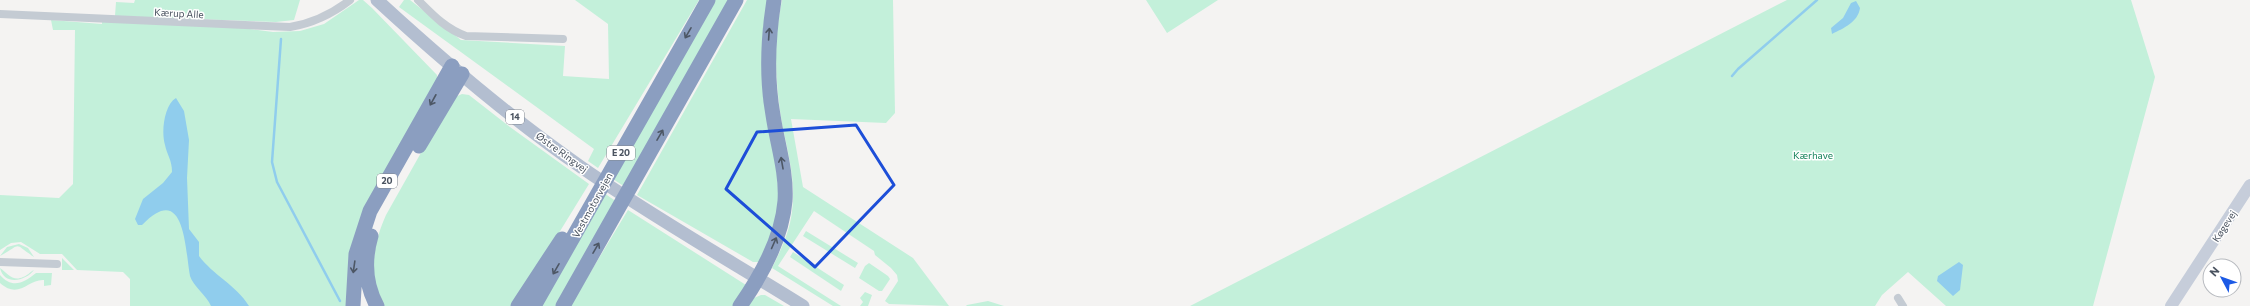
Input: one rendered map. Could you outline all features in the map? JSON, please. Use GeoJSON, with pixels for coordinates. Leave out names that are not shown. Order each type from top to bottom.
{"type":"FeatureCollection","features":[{"type":"Feature","properties":{"kind":"highway","name":"Vestmotorvejen"},"geometry":{"type":"LineString","coordinates":[[534,306],[708,0]]}},
{"type":"Feature","properties":{"kind":"highway","name":"E 20"},"geometry":{"type":"LineString","coordinates":[[563,306],[736,0]]}},
{"type":"Feature","properties":{"kind":"highway"},"geometry":{"type":"LineString","coordinates":[[740,306],[758,278],[777,238],[785,201],[783,164],[768,82],[768,50],[774,0]]}},
{"type":"Feature","properties":{"kind":"highway","name":"20"},"geometry":{"type":"LineString","coordinates":[[353,306],[356,254],[370,211],[457,70]]}},
{"type":"Feature","properties":{"kind":"highway","name":"20"},"geometry":{"type":"LineString","coordinates":[[377,306],[369,288],[366,271],[366,254],[372,232],[384,203],[457,70]]}},
{"type":"Feature","properties":{"kind":"highway"},"geometry":{"type":"LineString","coordinates":[[518,306],[654,95]]}},
{"type":"Feature","properties":{"kind":"main road","name":"Østre Ringvej"},"geometry":{"type":"LineString","coordinates":[[377,0],[457,70],[580,166],[649,213],[804,306]]}},
{"type":"Feature","properties":{"kind":"main road","name":"Køgevej"},"geometry":{"type":"LineString","coordinates":[[2171,306],[2250,186]]}},
{"type":"Feature","properties":{"kind":"street","name":"Kærup Alle"},"geometry":{"type":"LineString","coordinates":[[0,14],[290,27],[317,21],[330,15],[350,0]]}},
{"type":"Feature","properties":{"kind":"street"},"geometry":{"type":"LineString","coordinates":[[418,0],[442,23],[454,32],[466,36],[562,39]]}},
{"type":"Feature","properties":{"kind":"street"},"geometry":{"type":"LineString","coordinates":[[0,262],[57,264]]}},
{"type":"Feature","properties":{"kind":"street"},"geometry":{"type":"LineString","coordinates":[[1898,298],[1903,306]]}},
{"type":"Feature","properties":{"kind":"highlighted area"},"geometry":{"type":"Polygon","coordinates":[[[856,125],[894,185],[815,267],[726,189],[757,132],[856,125]]]}},
{"type":"Feature","properties":{"kind":"green space"},"geometry":{"type":"Polygon","coordinates":[[[135,0],[300,0],[294,20],[276,22],[115,16],[116,2],[134,3],[135,0]]]}},
{"type":"Feature","properties":{"kind":"green space"},"geometry":{"type":"Polygon","coordinates":[[[359,0],[363,0],[372,8],[437,75],[437,82],[371,197],[347,306],[130,306],[130,279],[123,272],[77,270],[62,254],[40,254],[21,242],[11,243],[0,250],[0,195],[59,198],[73,184],[75,30],[53,30],[51,20],[102,24],[102,21],[242,28],[273,32],[300,31],[324,24],[359,0]]]}},
{"type":"Feature","properties":{"kind":"green space"},"geometry":{"type":"Polygon","coordinates":[[[404,0],[410,0],[461,40],[565,46],[563,76],[609,79],[608,24],[575,0],[699,0],[598,168],[588,161],[594,149],[399,7],[404,0]]]}},
{"type":"Feature","properties":{"kind":"green space"},"geometry":{"type":"Polygon","coordinates":[[[715,0],[731,0],[625,187],[613,179],[715,0]]]}},
{"type":"Feature","properties":{"kind":"green space"},"geometry":{"type":"Polygon","coordinates":[[[747,0],[771,0],[779,219],[759,262],[753,262],[637,195],[747,0]]]}},
{"type":"Feature","properties":{"kind":"green space"},"geometry":{"type":"Polygon","coordinates":[[[782,0],[893,0],[895,113],[886,123],[791,119],[803,187],[913,258],[949,306],[889,304],[885,301],[898,281],[897,275],[875,255],[874,251],[814,211],[778,266],[841,306],[833,306],[772,268],[787,233],[791,218],[793,200],[791,167],[782,124],[776,62],[777,31],[782,0]]]}},
{"type":"Feature","properties":{"kind":"green space"},"geometry":{"type":"Polygon","coordinates":[[[1146,0],[1218,0],[1167,33],[1146,0]]]}},
{"type":"Feature","properties":{"kind":"green space","name":"Kærhave"},"geometry":{"type":"Polygon","coordinates":[[[1787,0],[2131,0],[2155,77],[2093,306],[1946,306],[1908,272],[1882,295],[1875,306],[1190,306],[1787,0]]]}},
{"type":"Feature","properties":{"kind":"green space"},"geometry":{"type":"Polygon","coordinates":[[[462,94],[469,95],[510,127],[589,184],[538,267],[511,306],[384,306],[375,284],[374,272],[375,249],[381,226],[449,103],[455,97],[462,94]]]}},
{"type":"Feature","properties":{"kind":"green space"},"geometry":{"type":"Polygon","coordinates":[[[604,193],[617,202],[557,306],[541,306],[604,193]]]}},
{"type":"Feature","properties":{"kind":"green space"},"geometry":{"type":"Polygon","coordinates":[[[628,210],[746,285],[733,306],[570,306],[628,210]]]}},
{"type":"Feature","properties":{"kind":"green space"},"geometry":{"type":"Polygon","coordinates":[[[806,231],[858,263],[855,268],[803,236],[806,231]]]}},
{"type":"Feature","properties":{"kind":"green space"},"geometry":{"type":"Polygon","coordinates":[[[19,244],[28,248],[34,257],[18,246],[0,256],[7,247],[19,244]]]}},
{"type":"Feature","properties":{"kind":"green space"},"geometry":{"type":"Polygon","coordinates":[[[793,252],[844,285],[841,291],[790,257],[793,252]]]}},
{"type":"Feature","properties":{"kind":"green space"},"geometry":{"type":"Polygon","coordinates":[[[62,258],[74,270],[62,270],[62,258]]]}},
{"type":"Feature","properties":{"kind":"green space"},"geometry":{"type":"Polygon","coordinates":[[[869,263],[890,279],[882,291],[879,291],[859,278],[865,266],[869,263]]]}},
{"type":"Feature","properties":{"kind":"green space"},"geometry":{"type":"Polygon","coordinates":[[[0,268],[13,278],[19,278],[34,270],[26,277],[16,280],[10,279],[2,274],[0,268]]]}},
{"type":"Feature","properties":{"kind":"green space"},"geometry":{"type":"Polygon","coordinates":[[[36,273],[52,273],[51,285],[44,286],[44,280],[33,282],[23,288],[13,290],[0,283],[0,275],[9,282],[18,283],[27,280],[36,273]]]}},
{"type":"Feature","properties":{"kind":"green space"},"geometry":{"type":"Polygon","coordinates":[[[865,292],[872,295],[868,306],[860,306],[863,302],[860,298],[865,292]]]}},
{"type":"Feature","properties":{"kind":"green space"},"geometry":{"type":"Polygon","coordinates":[[[765,295],[784,306],[746,306],[754,298],[765,295]]]}},
{"type":"Feature","properties":{"kind":"green space"},"geometry":{"type":"Polygon","coordinates":[[[988,301],[1004,306],[966,306],[967,305],[988,301]]]}},
{"type":"Feature","properties":{"kind":"water"},"geometry":{"type":"Polygon","coordinates":[[[1856,1],[1860,8],[1859,13],[1850,24],[1832,34],[1831,28],[1843,18],[1851,3],[1856,1]]]}},
{"type":"Feature","properties":{"kind":"water"},"geometry":{"type":"Polygon","coordinates":[[[176,98],[184,111],[189,140],[187,178],[189,229],[199,242],[199,256],[211,269],[238,292],[249,306],[211,306],[194,284],[190,276],[184,236],[175,214],[167,210],[156,213],[142,225],[138,225],[135,219],[143,199],[163,183],[172,172],[163,133],[166,113],[172,101],[176,98]]]}},
{"type":"Feature","properties":{"kind":"water"},"geometry":{"type":"Polygon","coordinates":[[[1959,262],[1963,265],[1960,290],[1953,296],[1937,281],[1938,276],[1959,262]]]}},
{"type":"Feature","properties":{"kind":"waterway"},"geometry":{"type":"LineString","coordinates":[[1732,76],[1738,69],[1817,0]]}},
{"type":"Feature","properties":{"kind":"waterway"},"geometry":{"type":"LineString","coordinates":[[281,39],[272,162],[277,182],[340,301]]}}]}
